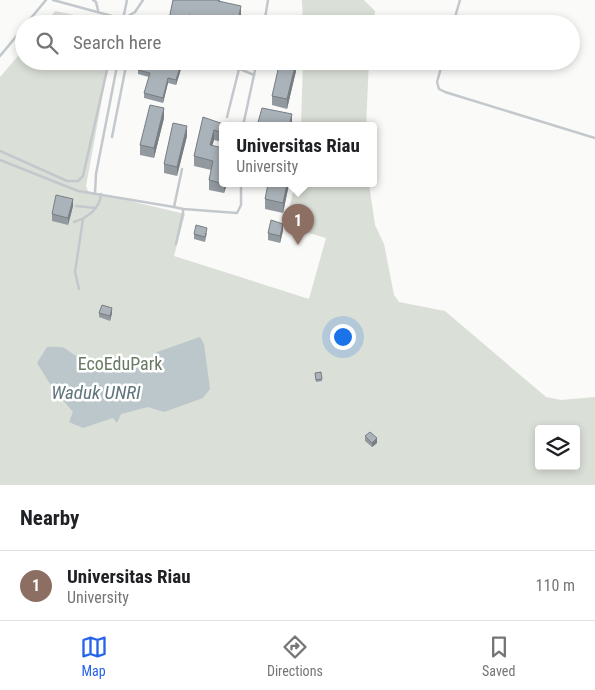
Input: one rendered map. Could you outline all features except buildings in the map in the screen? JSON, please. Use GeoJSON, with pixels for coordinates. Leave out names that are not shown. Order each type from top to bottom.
{"type":"FeatureCollection","features":[{"type":"Feature","properties":{"kind":"lane"},"geometry":{"type":"LineString","coordinates":[[34,15],[46,0]]}},
{"type":"Feature","properties":{"kind":"lane"},"geometry":{"type":"LineString","coordinates":[[53,0],[112,15]]}},
{"type":"Feature","properties":{"kind":"lane"},"geometry":{"type":"LineString","coordinates":[[93,0],[96,2],[98,10]]}},
{"type":"Feature","properties":{"kind":"lane"},"geometry":{"type":"LineString","coordinates":[[124,15],[128,0]]}},
{"type":"Feature","properties":{"kind":"lane"},"geometry":{"type":"LineString","coordinates":[[130,15],[135,12],[143,0]]}},
{"type":"Feature","properties":{"kind":"lane"},"geometry":{"type":"LineString","coordinates":[[266,15],[268,0]]}},
{"type":"Feature","properties":{"kind":"lane"},"geometry":{"type":"LineString","coordinates":[[456,15],[460,0]]}},
{"type":"Feature","properties":{"kind":"lane"},"geometry":{"type":"LineString","coordinates":[[0,56],[15,38]]}},
{"type":"Feature","properties":{"kind":"lane"},"geometry":{"type":"LineString","coordinates":[[0,151],[67,181],[78,181],[83,176],[107,70]]}},
{"type":"Feature","properties":{"kind":"lane"},"geometry":{"type":"LineString","coordinates":[[95,193],[116,70]]}},
{"type":"Feature","properties":{"kind":"lane"},"geometry":{"type":"LineString","coordinates":[[112,136],[125,70]]}},
{"type":"Feature","properties":{"kind":"lane"},"geometry":{"type":"LineString","coordinates":[[227,117],[240,70]]}},
{"type":"Feature","properties":{"kind":"lane"},"geometry":{"type":"LineString","coordinates":[[242,70],[254,75]]}},
{"type":"Feature","properties":{"kind":"lane"},"geometry":{"type":"LineString","coordinates":[[244,122],[255,70]]}},
{"type":"Feature","properties":{"kind":"lane"},"geometry":{"type":"LineString","coordinates":[[440,70],[437,82],[439,89],[445,92],[595,138]]}},
{"type":"Feature","properties":{"kind":"lane"},"geometry":{"type":"LineString","coordinates":[[113,81],[122,84]]}},
{"type":"Feature","properties":{"kind":"lane"},"geometry":{"type":"LineString","coordinates":[[0,160],[78,191],[183,209],[236,214],[241,205],[241,187]]}},
{"type":"Feature","properties":{"kind":"lane"},"geometry":{"type":"LineString","coordinates":[[174,207],[182,169]]}},
{"type":"Feature","properties":{"kind":"lane"},"geometry":{"type":"LineString","coordinates":[[74,222],[83,219],[96,208],[101,194]]}},
{"type":"Feature","properties":{"kind":"lane"},"geometry":{"type":"LineString","coordinates":[[76,206],[96,208]]}},
{"type":"Feature","properties":{"kind":"lane"},"geometry":{"type":"LineString","coordinates":[[176,244],[183,209]]}},
{"type":"Feature","properties":{"kind":"lane"},"geometry":{"type":"LineString","coordinates":[[79,289],[75,272],[83,219]]}},
{"type":"Feature","properties":{"kind":"green space"},"geometry":{"type":"Polygon","coordinates":[[[302,0],[364,0],[375,11],[374,15],[303,15],[302,0]]]}},
{"type":"Feature","properties":{"kind":"green space"},"geometry":{"type":"Polygon","coordinates":[[[55,11],[74,15],[52,15],[55,11]]]}},
{"type":"Feature","properties":{"kind":"green space","name":"EcoEduPark"},"geometry":{"type":"Polygon","coordinates":[[[15,60],[15,70],[107,70],[86,186],[88,191],[185,214],[174,256],[309,299],[326,238],[285,226],[294,187],[369,187],[375,225],[384,244],[394,295],[399,302],[445,311],[546,397],[561,400],[595,397],[595,485],[0,485],[0,77],[15,60]]]}},
{"type":"Feature","properties":{"kind":"green space"},"geometry":{"type":"Polygon","coordinates":[[[303,70],[369,70],[366,122],[301,122],[303,70]]]}},
{"type":"Feature","properties":{"kind":"water","name":"Waduk UNRI"},"geometry":{"type":"Polygon","coordinates":[[[200,337],[204,344],[210,389],[203,398],[164,412],[148,407],[121,414],[117,423],[113,418],[83,428],[69,422],[73,412],[52,387],[37,363],[47,347],[63,348],[79,357],[97,362],[116,364],[134,362],[152,358],[157,352],[200,337]]]}},
{"type":"Feature","properties":{"kind":"place","name":"Universitas Riau"},"geometry":{"type":"Point","coordinates":[298,245]}}]}
